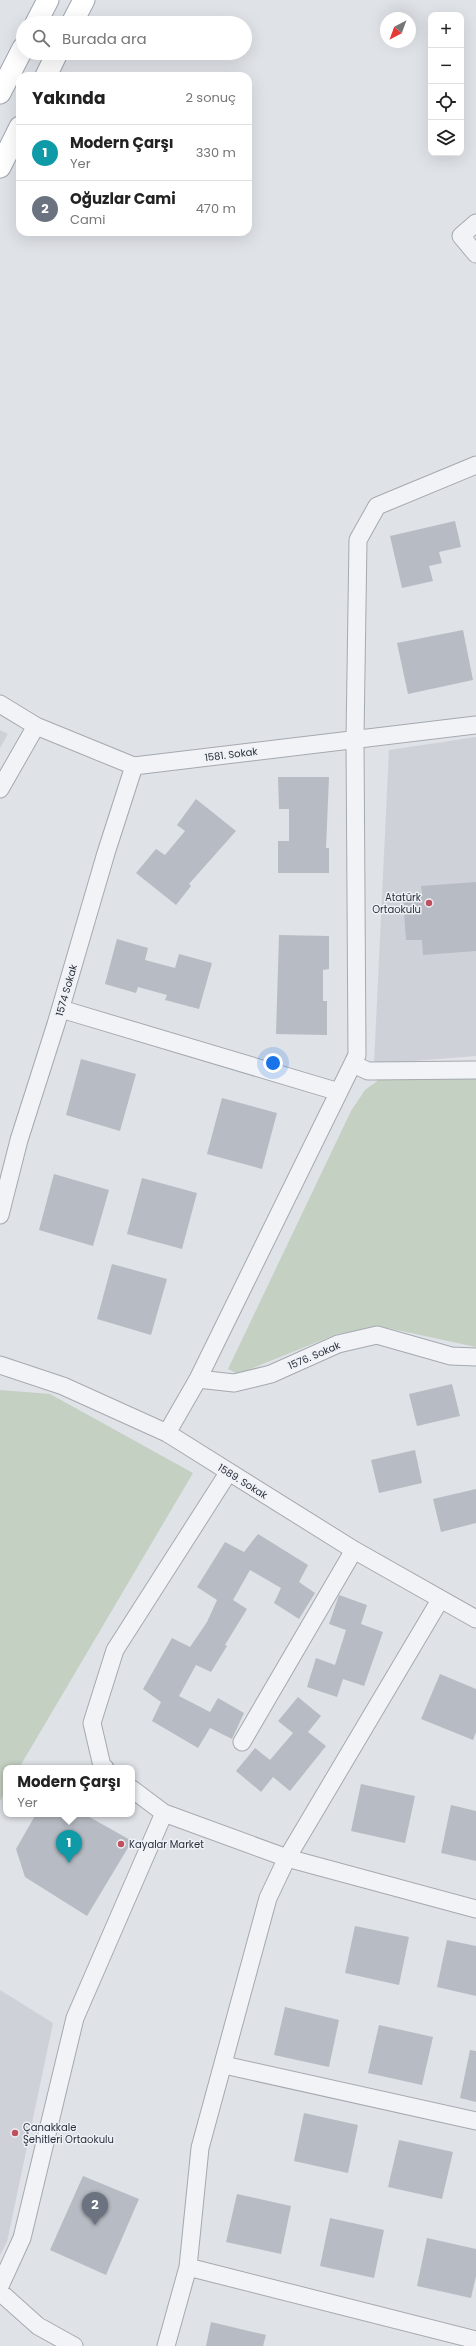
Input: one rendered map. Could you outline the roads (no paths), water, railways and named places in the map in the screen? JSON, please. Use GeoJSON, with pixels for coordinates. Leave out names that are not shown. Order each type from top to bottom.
{"type":"FeatureCollection","features":[{"type":"Feature","properties":{"kind":"main road"},"geometry":{"type":"LineString","coordinates":[[40,16],[48,0]]}},
{"type":"Feature","properties":{"kind":"main road"},"geometry":{"type":"LineString","coordinates":[[76,16],[84,0]]}},
{"type":"Feature","properties":{"kind":"main road"},"geometry":{"type":"LineString","coordinates":[[0,93],[17,60]]}},
{"type":"Feature","properties":{"kind":"main road"},"geometry":{"type":"LineString","coordinates":[[48,72],[54,60]]}},
{"type":"Feature","properties":{"kind":"main road"},"geometry":{"type":"LineString","coordinates":[[0,167],[16,135]]}},
{"type":"Feature","properties":{"kind":"street"},"geometry":{"type":"LineString","coordinates":[[476,223],[461,236],[476,254]]}},
{"type":"Feature","properties":{"kind":"street"},"geometry":{"type":"LineString","coordinates":[[166,1432],[198,1379],[353,1064],[356,1055],[355,738],[358,540],[377,506],[476,465]]}},
{"type":"Feature","properties":{"kind":"street","name":"1581. Sokak"},"geometry":{"type":"LineString","coordinates":[[0,704],[36,726],[134,766],[355,738],[476,725]]}},
{"type":"Feature","properties":{"kind":"street"},"geometry":{"type":"LineString","coordinates":[[0,789],[36,726]]}},
{"type":"Feature","properties":{"kind":"street","name":"1574 Sokak"},"geometry":{"type":"LineString","coordinates":[[0,1215],[19,1140],[61,1009],[106,853],[134,766]]}},
{"type":"Feature","properties":{"kind":"street"},"geometry":{"type":"LineString","coordinates":[[61,1009],[339,1092]]}},
{"type":"Feature","properties":{"kind":"street"},"geometry":{"type":"LineString","coordinates":[[353,1064],[368,1071],[476,1070]]}},
{"type":"Feature","properties":{"kind":"street","name":"1576. Sokak"},"geometry":{"type":"LineString","coordinates":[[198,1379],[234,1383],[271,1374],[338,1344],[377,1335],[451,1356],[476,1357]]}},
{"type":"Feature","properties":{"kind":"street","name":"1589. Sokak"},"geometry":{"type":"LineString","coordinates":[[0,1365],[63,1386],[166,1432],[354,1550],[476,1619]]}},
{"type":"Feature","properties":{"kind":"street"},"geometry":{"type":"LineString","coordinates":[[102,1765],[92,1722],[115,1650],[228,1472]]}},
{"type":"Feature","properties":{"kind":"street"},"geometry":{"type":"LineString","coordinates":[[242,1742],[354,1550]]}},
{"type":"Feature","properties":{"kind":"street"},"geometry":{"type":"LineString","coordinates":[[166,2346],[188,2267],[200,2148],[224,2065],[268,1898],[287,1858],[440,1600]]}},
{"type":"Feature","properties":{"kind":"street"},"geometry":{"type":"LineString","coordinates":[[135,1791],[164,1813],[287,1858],[476,1909]]}},
{"type":"Feature","properties":{"kind":"street"},"geometry":{"type":"LineString","coordinates":[[0,2286],[22,2238],[75,2018],[164,1813]]}},
{"type":"Feature","properties":{"kind":"street"},"geometry":{"type":"LineString","coordinates":[[224,2065],[476,2121]]}},
{"type":"Feature","properties":{"kind":"street"},"geometry":{"type":"LineString","coordinates":[[188,2267],[476,2340]]}},
{"type":"Feature","properties":{"kind":"street"},"geometry":{"type":"LineString","coordinates":[[0,2292],[38,2326],[74,2346]]}},
{"type":"Feature","properties":{"kind":"place","name":"Atatürk Ortaokulu"},"geometry":{"type":"Point","coordinates":[429,903]}},
{"type":"Feature","properties":{"kind":"place","name":"Kayalar Market"},"geometry":{"type":"Point","coordinates":[121,1844]}},
{"type":"Feature","properties":{"kind":"place","name":"Modern Çarşı"},"geometry":{"type":"Point","coordinates":[69,1863]}},
{"type":"Feature","properties":{"kind":"place","name":"Çanakkale Şehitleri Ortaokulu"},"geometry":{"type":"Point","coordinates":[15,2133]}},
{"type":"Feature","properties":{"kind":"place","name":"Oğuzlar Cami"},"geometry":{"type":"Point","coordinates":[95,2225]}}]}
